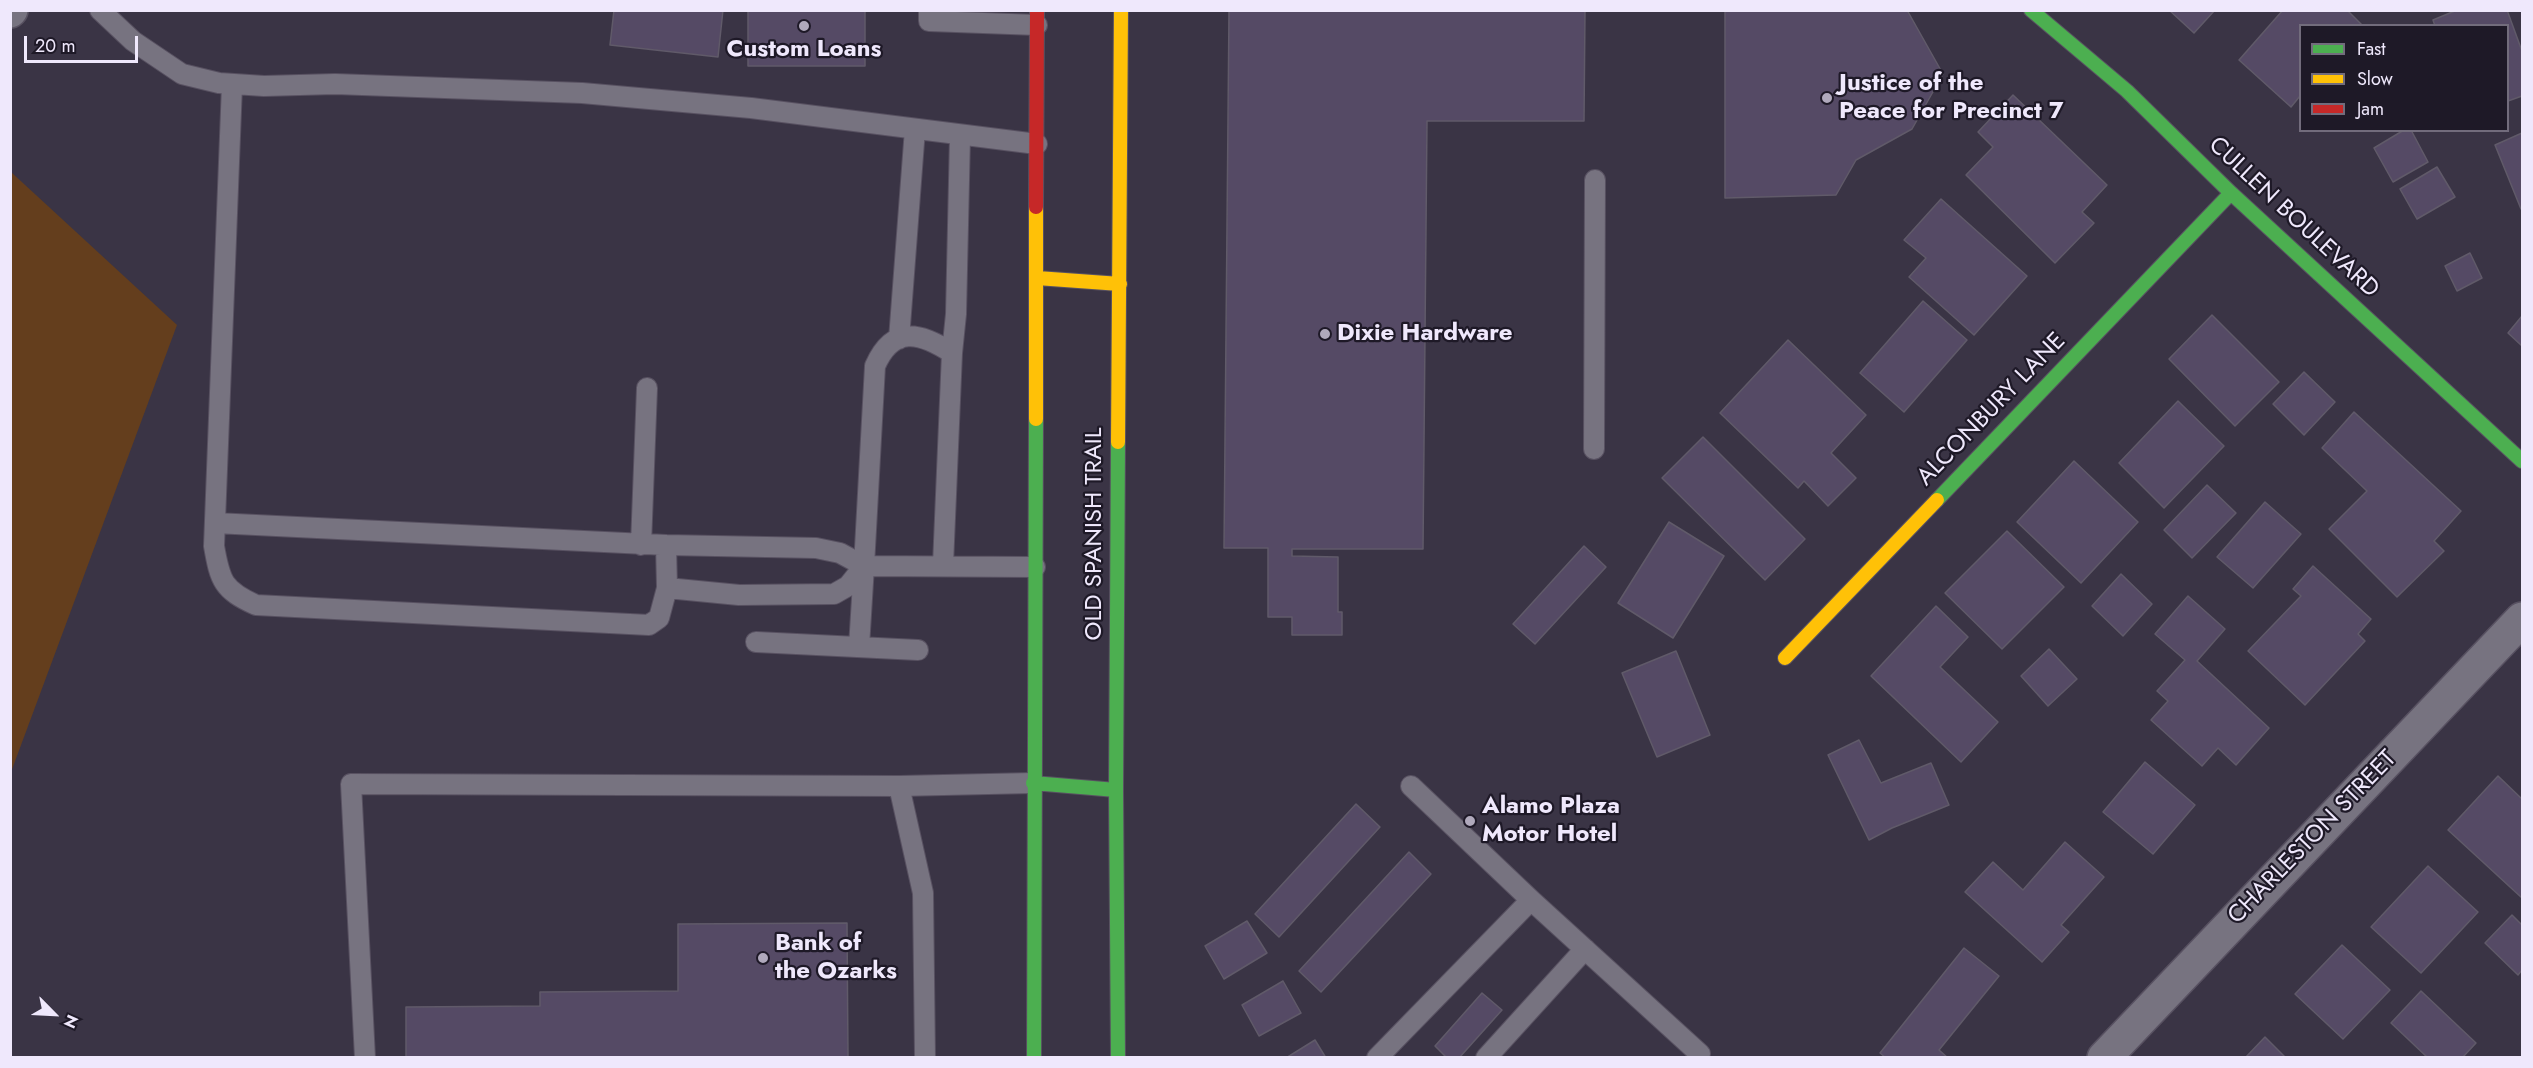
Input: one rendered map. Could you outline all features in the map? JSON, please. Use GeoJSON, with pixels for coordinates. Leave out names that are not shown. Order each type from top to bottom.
{"type":"FeatureCollection","features":[{"type":"Feature","properties":{"kind":"main road","name":"OLD SPANISH TRAIL"},"geometry":{"type":"LineString","coordinates":[[1118,1058],[1116,790],[1121,10]]}},
{"type":"Feature","properties":{"kind":"main road","name":"CULLEN BOULEVARD"},"geometry":{"type":"LineString","coordinates":[[2031,10],[2127,91],[2231,193],[2523,461]]}},
{"type":"Feature","properties":{"kind":"main road"},"geometry":{"type":"LineString","coordinates":[[1034,1058],[1037,18]]}},
{"type":"Feature","properties":{"kind":"main road","name":"ALCONBURY LANE"},"geometry":{"type":"LineString","coordinates":[[1785,658],[2231,193]]}},
{"type":"Feature","properties":{"kind":"main road"},"geometry":{"type":"LineString","coordinates":[[1037,278],[1120,284]]}},
{"type":"Feature","properties":{"kind":"main road"},"geometry":{"type":"LineString","coordinates":[[1033,783],[1116,790]]}},
{"type":"Feature","properties":{"kind":"street","name":"CHARLESTON STREET"},"geometry":{"type":"LineString","coordinates":[[2104,1058],[2523,619]]}},
{"type":"Feature","properties":{"kind":"lane"},"geometry":{"type":"LineString","coordinates":[[100,10],[133,41],[183,74],[232,85],[335,84],[582,93],[751,108],[1038,144]]}},
{"type":"Feature","properties":{"kind":"lane"},"geometry":{"type":"LineString","coordinates":[[929,10],[929,21],[1037,18]]}},
{"type":"Feature","properties":{"kind":"lane"},"geometry":{"type":"LineString","coordinates":[[232,85],[214,546],[220,578],[235,596],[256,605],[649,625],[659,618],[667,588],[666,545]]}},
{"type":"Feature","properties":{"kind":"lane"},"geometry":{"type":"LineString","coordinates":[[899,339],[915,129]]}},
{"type":"Feature","properties":{"kind":"lane"},"geometry":{"type":"LineString","coordinates":[[943,565],[952,353],[956,314],[960,136]]}},
{"type":"Feature","properties":{"kind":"lane"},"geometry":{"type":"LineString","coordinates":[[1594,449],[1596,180]]}},
{"type":"Feature","properties":{"kind":"lane"},"geometry":{"type":"LineString","coordinates":[[859,647],[875,366],[888,343],[899,339],[919,336],[936,342],[952,353]]}},
{"type":"Feature","properties":{"kind":"lane"},"geometry":{"type":"LineString","coordinates":[[641,545],[647,388]]}},
{"type":"Feature","properties":{"kind":"lane"},"geometry":{"type":"LineString","coordinates":[[215,523],[641,545],[816,548],[840,553],[864,566],[1035,567]]}},
{"type":"Feature","properties":{"kind":"lane"},"geometry":{"type":"LineString","coordinates":[[667,588],[739,595],[834,594],[848,586],[864,566]]}},
{"type":"Feature","properties":{"kind":"lane"},"geometry":{"type":"LineString","coordinates":[[756,642],[918,650]]}},
{"type":"Feature","properties":{"kind":"lane"},"geometry":{"type":"LineString","coordinates":[[365,1058],[351,784],[899,786],[1033,783]]}},
{"type":"Feature","properties":{"kind":"lane"},"geometry":{"type":"LineString","coordinates":[[899,786],[923,893],[925,1058]]}},
{"type":"Feature","properties":{"kind":"lane"},"geometry":{"type":"LineString","coordinates":[[1411,786],[1531,900],[1700,1054]]}},
{"type":"Feature","properties":{"kind":"lane"},"geometry":{"type":"LineString","coordinates":[[1377,1058],[1531,900]]}},
{"type":"Feature","properties":{"kind":"lane"},"geometry":{"type":"LineString","coordinates":[[1486,1058],[1585,950]]}},
{"type":"Feature","properties":{"kind":"shaded area"},"geometry":{"type":"Polygon","coordinates":[[[11,172],[177,325],[11,772],[11,172]]]}},
{"type":"Feature","properties":{"kind":"building"},"geometry":{"type":"Polygon","coordinates":[[[614,10],[723,10],[718,57],[610,45],[614,10]]]}},
{"type":"Feature","properties":{"kind":"building"},"geometry":{"type":"Polygon","coordinates":[[[748,10],[865,10],[865,66],[748,66],[748,10]]]}},
{"type":"Feature","properties":{"kind":"building","name":"Dixie Hardware"},"geometry":{"type":"Polygon","coordinates":[[[1229,10],[1585,10],[1584,121],[1427,121],[1423,549],[1292,549],[1292,556],[1338,557],[1338,612],[1342,612],[1342,635],[1292,635],[1292,617],[1268,617],[1268,548],[1224,548],[1229,10]]]}},
{"type":"Feature","properties":{"kind":"building","name":"Justice of the Peace for Precinct 7"},"geometry":{"type":"Polygon","coordinates":[[[1725,10],[1907,10],[1943,74],[1912,129],[1856,160],[1836,195],[1725,198],[1725,10]]]}},
{"type":"Feature","properties":{"kind":"building"},"geometry":{"type":"Polygon","coordinates":[[[2169,10],[2215,10],[2194,33],[2169,10]]]}},
{"type":"Feature","properties":{"kind":"building"},"geometry":{"type":"Polygon","coordinates":[[[2283,10],[2347,10],[2361,24],[2299,24],[2299,97],[2291,107],[2239,60],[2283,10]]]}},
{"type":"Feature","properties":{"kind":"building"},"geometry":{"type":"Polygon","coordinates":[[[2457,10],[2507,10],[2522,51],[2522,96],[2509,101],[2509,24],[2434,24],[2433,20],[2457,10]]]}},
{"type":"Feature","properties":{"kind":"building"},"geometry":{"type":"Polygon","coordinates":[[[2013,95],[2107,185],[2082,212],[2094,223],[2055,263],[1966,175],[1993,147],[1978,132],[2013,95]]]}},
{"type":"Feature","properties":{"kind":"building"},"geometry":{"type":"Polygon","coordinates":[[[2401,132],[2412,132],[2428,162],[2393,182],[2374,148],[2401,132]]]}},
{"type":"Feature","properties":{"kind":"building"},"geometry":{"type":"Polygon","coordinates":[[[2522,133],[2522,208],[2521,209],[2495,145],[2522,133]]]}},
{"type":"Feature","properties":{"kind":"building"},"geometry":{"type":"Polygon","coordinates":[[[2437,167],[2455,197],[2417,219],[2400,189],[2437,167]]]}},
{"type":"Feature","properties":{"kind":"building"},"geometry":{"type":"Polygon","coordinates":[[[1941,199],[2027,276],[1974,335],[1909,277],[1926,258],[1904,240],[1941,199]]]}},
{"type":"Feature","properties":{"kind":"building"},"geometry":{"type":"Polygon","coordinates":[[[2470,253],[2482,278],[2457,291],[2445,266],[2470,253]]]}},
{"type":"Feature","properties":{"kind":"building"},"geometry":{"type":"Polygon","coordinates":[[[1923,301],[1967,340],[1904,412],[1860,373],[1923,301]]]}},
{"type":"Feature","properties":{"kind":"building"},"geometry":{"type":"Polygon","coordinates":[[[2212,315],[2279,382],[2235,426],[2169,359],[2212,315]]]}},
{"type":"Feature","properties":{"kind":"building"},"geometry":{"type":"Polygon","coordinates":[[[2522,316],[2522,346],[2508,333],[2522,316]]]}},
{"type":"Feature","properties":{"kind":"building"},"geometry":{"type":"Polygon","coordinates":[[[1788,340],[1866,415],[1831,453],[1856,478],[1828,506],[1804,481],[1798,488],[1720,413],[1788,340]]]}},
{"type":"Feature","properties":{"kind":"building"},"geometry":{"type":"Polygon","coordinates":[[[2304,372],[2335,402],[2304,435],[2273,404],[2304,372]]]}},
{"type":"Feature","properties":{"kind":"building"},"geometry":{"type":"Polygon","coordinates":[[[2178,401],[2224,446],[2164,508],[2119,463],[2178,401]]]}},
{"type":"Feature","properties":{"kind":"building"},"geometry":{"type":"Polygon","coordinates":[[[2354,412],[2461,511],[2434,541],[2444,551],[2397,597],[2329,529],[2367,491],[2322,448],[2354,412]]]}},
{"type":"Feature","properties":{"kind":"building"},"geometry":{"type":"Polygon","coordinates":[[[1703,437],[1805,539],[1765,580],[1662,478],[1703,437]]]}},
{"type":"Feature","properties":{"kind":"building"},"geometry":{"type":"Polygon","coordinates":[[[2074,461],[2138,522],[2081,583],[2017,522],[2074,461]]]}},
{"type":"Feature","properties":{"kind":"building"},"geometry":{"type":"Polygon","coordinates":[[[2207,485],[2236,513],[2192,558],[2164,530],[2207,485]]]}},
{"type":"Feature","properties":{"kind":"building"},"geometry":{"type":"Polygon","coordinates":[[[2265,502],[2301,534],[2253,588],[2217,557],[2265,502]]]}},
{"type":"Feature","properties":{"kind":"building"},"geometry":{"type":"Polygon","coordinates":[[[1669,522],[1724,556],[1673,638],[1618,603],[1669,522]]]}},
{"type":"Feature","properties":{"kind":"building"},"geometry":{"type":"Polygon","coordinates":[[[2007,531],[2064,587],[2002,649],[1945,593],[2007,531]]]}},
{"type":"Feature","properties":{"kind":"building"},"geometry":{"type":"Polygon","coordinates":[[[1584,546],[1606,567],[1535,644],[1513,624],[1584,546]]]}},
{"type":"Feature","properties":{"kind":"building"},"geometry":{"type":"Polygon","coordinates":[[[2313,566],[2371,619],[2358,634],[2365,641],[2305,705],[2248,651],[2301,596],[2293,589],[2313,566]]]}},
{"type":"Feature","properties":{"kind":"building"},"geometry":{"type":"Polygon","coordinates":[[[2121,574],[2152,604],[2123,636],[2092,606],[2121,574]]]}},
{"type":"Feature","properties":{"kind":"building"},"geometry":{"type":"Polygon","coordinates":[[[2188,596],[2225,629],[2197,661],[2269,728],[2236,765],[2218,748],[2202,766],[2151,720],[2168,701],[2157,691],[2185,660],[2155,634],[2188,596]]]}},
{"type":"Feature","properties":{"kind":"building"},"geometry":{"type":"Polygon","coordinates":[[[1936,606],[1968,637],[1940,667],[1998,722],[1961,762],[1871,676],[1936,606]]]}},
{"type":"Feature","properties":{"kind":"building"},"geometry":{"type":"Polygon","coordinates":[[[2049,649],[2077,679],[2048,706],[2021,676],[2049,649]]]}},
{"type":"Feature","properties":{"kind":"building"},"geometry":{"type":"Polygon","coordinates":[[[1676,651],[1710,735],[1657,757],[1622,673],[1676,651]]]}},
{"type":"Feature","properties":{"kind":"building"},"geometry":{"type":"Polygon","coordinates":[[[1859,740],[1881,783],[1931,763],[1949,805],[1869,840],[1828,755],[1859,740]]]}},
{"type":"Feature","properties":{"kind":"building"},"geometry":{"type":"Polygon","coordinates":[[[2145,762],[2195,805],[2153,854],[2103,812],[2145,762]]]}},
{"type":"Feature","properties":{"kind":"building"},"geometry":{"type":"Polygon","coordinates":[[[2498,776],[2522,799],[2522,898],[2448,830],[2498,776]]]}},
{"type":"Feature","properties":{"kind":"building"},"geometry":{"type":"Polygon","coordinates":[[[1356,804],[1380,827],[1279,937],[1255,914],[1356,804]]]}},
{"type":"Feature","properties":{"kind":"building"},"geometry":{"type":"Polygon","coordinates":[[[2065,842],[2104,877],[2061,925],[2069,932],[2042,962],[1965,892],[1993,862],[2023,890],[2065,842]]]}},
{"type":"Feature","properties":{"kind":"building"},"geometry":{"type":"Polygon","coordinates":[[[1409,852],[1431,874],[1321,992],[1299,971],[1409,852]]]}},
{"type":"Feature","properties":{"kind":"building"},"geometry":{"type":"Polygon","coordinates":[[[2428,866],[2478,912],[2421,973],[2371,927],[2428,866]]]}},
{"type":"Feature","properties":{"kind":"building"},"geometry":{"type":"Polygon","coordinates":[[[2512,915],[2522,925],[2522,970],[2518,975],[2485,943],[2512,915]]]}},
{"type":"Feature","properties":{"kind":"building"},"geometry":{"type":"Polygon","coordinates":[[[1247,921],[1267,953],[1224,979],[1205,946],[1247,921]]]}},
{"type":"Feature","properties":{"kind":"building","name":"Bank of the Ozarks"},"geometry":{"type":"Polygon","coordinates":[[[847,923],[848,1058],[406,1058],[406,1007],[540,1006],[540,992],[678,991],[678,924],[847,923]]]}},
{"type":"Feature","properties":{"kind":"building"},"geometry":{"type":"Polygon","coordinates":[[[2342,945],[2390,990],[2343,1039],[2295,994],[2342,945]]]}},
{"type":"Feature","properties":{"kind":"building"},"geometry":{"type":"Polygon","coordinates":[[[1964,948],[1999,976],[1939,1050],[1948,1058],[1886,1058],[1880,1053],[1964,948]]]}},
{"type":"Feature","properties":{"kind":"building"},"geometry":{"type":"Polygon","coordinates":[[[1283,981],[1301,1013],[1259,1036],[1242,1005],[1283,981]]]}},
{"type":"Feature","properties":{"kind":"building"},"geometry":{"type":"Polygon","coordinates":[[[2421,991],[2476,1043],[2462,1058],[2428,1058],[2391,1023],[2421,991]]]}},
{"type":"Feature","properties":{"kind":"building"},"geometry":{"type":"Polygon","coordinates":[[[1482,993],[1502,1010],[1459,1058],[1447,1058],[1435,1046],[1482,993]]]}},
{"type":"Feature","properties":{"kind":"building"},"geometry":{"type":"Polygon","coordinates":[[[2265,1037],[2286,1058],[2245,1058],[2265,1037]]]}},
{"type":"Feature","properties":{"kind":"building"},"geometry":{"type":"Polygon","coordinates":[[[1315,1040],[1326,1058],[1286,1058],[1315,1040]]]}},
{"type":"Feature","properties":{"kind":"traffic: fast"},"geometry":{"type":"LineString","coordinates":[[2031,10],[2127,91],[2231,193],[2522,461]]}},
{"type":"Feature","properties":{"kind":"traffic: fast"},"geometry":{"type":"LineString","coordinates":[[1937,500],[2231,193]]}},
{"type":"Feature","properties":{"kind":"traffic: fast"},"geometry":{"type":"LineString","coordinates":[[1034,1058],[1036,419]]}},
{"type":"Feature","properties":{"kind":"traffic: fast"},"geometry":{"type":"LineString","coordinates":[[1118,442],[1116,790],[1118,1058]]}},
{"type":"Feature","properties":{"kind":"traffic: fast"},"geometry":{"type":"LineString","coordinates":[[1033,783],[1116,790]]}},
{"type":"Feature","properties":{"kind":"traffic: slow"},"geometry":{"type":"LineString","coordinates":[[1118,442],[1121,10]]}},
{"type":"Feature","properties":{"kind":"traffic: slow"},"geometry":{"type":"LineString","coordinates":[[1036,207],[1036,419]]}},
{"type":"Feature","properties":{"kind":"traffic: slow"},"geometry":{"type":"LineString","coordinates":[[1037,278],[1120,284]]}},
{"type":"Feature","properties":{"kind":"traffic: slow"},"geometry":{"type":"LineString","coordinates":[[1785,658],[1937,500]]}},
{"type":"Feature","properties":{"kind":"traffic: jam"},"geometry":{"type":"LineString","coordinates":[[1036,207],[1037,10]]}},
{"type":"Feature","properties":{"kind":"place","name":"Custom Loans"},"geometry":{"type":"Point","coordinates":[804,26]}},
{"type":"Feature","properties":{"kind":"place","name":"Justice of the Peace for Precinct 7"},"geometry":{"type":"Point","coordinates":[1827,98]}},
{"type":"Feature","properties":{"kind":"place","name":"Dixie Hardware"},"geometry":{"type":"Point","coordinates":[1325,334]}},
{"type":"Feature","properties":{"kind":"place","name":"Alamo Plaza Motor Hotel"},"geometry":{"type":"Point","coordinates":[1470,821]}},
{"type":"Feature","properties":{"kind":"place","name":"Bank of the Ozarks"},"geometry":{"type":"Point","coordinates":[763,958]}}]}
